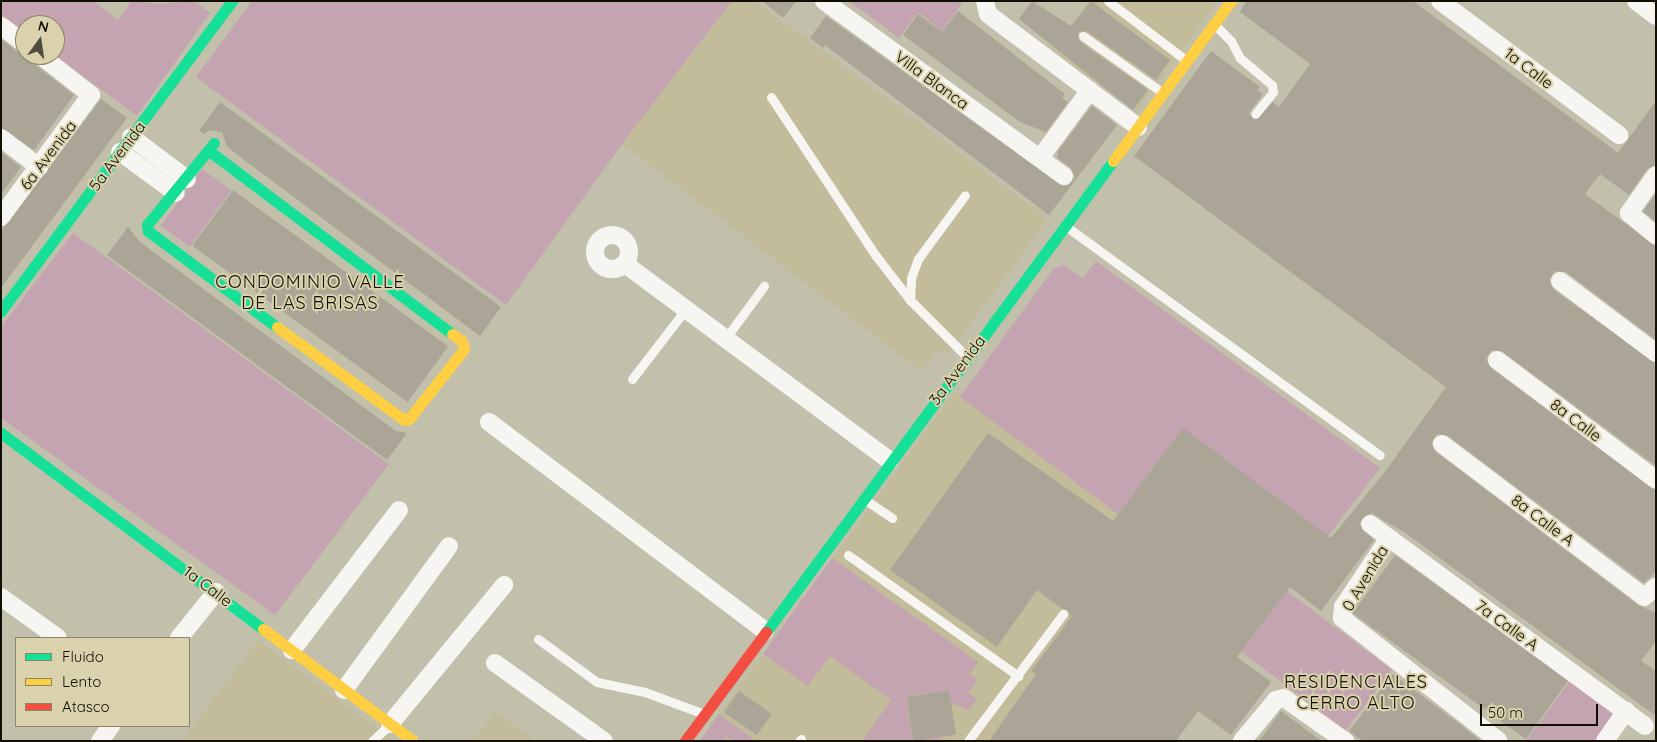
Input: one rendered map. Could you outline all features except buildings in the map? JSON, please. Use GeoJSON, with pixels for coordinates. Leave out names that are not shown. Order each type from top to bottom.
{"type":"FeatureCollection","features":[{"type":"Feature","properties":{"kind":"street","name":"5a Avenida"},"geometry":{"type":"LineString","coordinates":[[1,311],[232,1]]}},
{"type":"Feature","properties":{"kind":"street","name":"Villa Blanca"},"geometry":{"type":"LineString","coordinates":[[824,1],[1064,176]]}},
{"type":"Feature","properties":{"kind":"street"},"geometry":{"type":"LineString","coordinates":[[985,1],[988,14],[1138,126]]}},
{"type":"Feature","properties":{"kind":"street","name":"3a Avenida"},"geometry":{"type":"LineString","coordinates":[[685,741],[862,498],[1232,1]]}},
{"type":"Feature","properties":{"kind":"street","name":"1a Calle"},"geometry":{"type":"LineString","coordinates":[[1440,1],[1619,135]]}},
{"type":"Feature","properties":{"kind":"street"},"geometry":{"type":"LineString","coordinates":[[1636,1],[1656,16]]}},
{"type":"Feature","properties":{"kind":"street"},"geometry":{"type":"LineString","coordinates":[[1,26],[15,36]]}},
{"type":"Feature","properties":{"kind":"street","name":"6a Avenida"},"geometry":{"type":"LineString","coordinates":[[1,217],[90,98],[89,92],[53,65]]}},
{"type":"Feature","properties":{"kind":"street"},"geometry":{"type":"LineString","coordinates":[[1040,158],[1090,90]]}},
{"type":"Feature","properties":{"kind":"street"},"geometry":{"type":"LineString","coordinates":[[131,137],[187,178]]}},
{"type":"Feature","properties":{"kind":"street"},"geometry":{"type":"LineString","coordinates":[[1,138],[39,167]]}},
{"type":"Feature","properties":{"kind":"street"},"geometry":{"type":"LineString","coordinates":[[211,147],[462,341],[464,349],[408,419],[404,420],[148,231],[147,225],[187,178],[211,147]]}},
{"type":"Feature","properties":{"kind":"street"},"geometry":{"type":"LineString","coordinates":[[120,152],[176,193]]}},
{"type":"Feature","properties":{"kind":"street"},"geometry":{"type":"LineString","coordinates":[[1656,175],[1631,209],[1631,217],[1656,236]]}},
{"type":"Feature","properties":{"kind":"street"},"geometry":{"type":"LineString","coordinates":[[625,264],[890,461]]}},
{"type":"Feature","properties":{"kind":"street"},"geometry":{"type":"LineString","coordinates":[[1560,281],[1656,353]]}},
{"type":"Feature","properties":{"kind":"street","name":"8a Calle"},"geometry":{"type":"LineString","coordinates":[[1497,360],[1656,480]]}},
{"type":"Feature","properties":{"kind":"street"},"geometry":{"type":"LineString","coordinates":[[489,422],[765,631]]}},
{"type":"Feature","properties":{"kind":"street","name":"1a Calle"},"geometry":{"type":"LineString","coordinates":[[1,433],[413,741]]}},
{"type":"Feature","properties":{"kind":"street","name":"8a Calle A"},"geometry":{"type":"LineString","coordinates":[[1442,444],[1650,592]]}},
{"type":"Feature","properties":{"kind":"street"},"geometry":{"type":"LineString","coordinates":[[292,650],[399,510]]}},
{"type":"Feature","properties":{"kind":"street","name":"7a Calle A"},"geometry":{"type":"LineString","coordinates":[[1370,524],[1646,726]]}},
{"type":"Feature","properties":{"kind":"street","name":"0 Avenida"},"geometry":{"type":"LineString","coordinates":[[1389,538],[1343,608],[1342,618],[1499,741]]}},
{"type":"Feature","properties":{"kind":"street"},"geometry":{"type":"LineString","coordinates":[[344,690],[449,546]]}},
{"type":"Feature","properties":{"kind":"street"},"geometry":{"type":"LineString","coordinates":[[390,724],[504,585]]}},
{"type":"Feature","properties":{"kind":"street"},"geometry":{"type":"LineString","coordinates":[[180,637],[216,592]]}},
{"type":"Feature","properties":{"kind":"street"},"geometry":{"type":"LineString","coordinates":[[1,596],[57,637]]}},
{"type":"Feature","properties":{"kind":"street"},"geometry":{"type":"LineString","coordinates":[[494,663],[604,741]]}},
{"type":"Feature","properties":{"kind":"street"},"geometry":{"type":"LineString","coordinates":[[1242,741],[1276,700],[1284,698],[1345,741]]}},
{"type":"Feature","properties":{"kind":"street"},"geometry":{"type":"LineString","coordinates":[[1604,741],[1626,711]]}},
{"type":"Feature","properties":{"kind":"street"},"geometry":{"type":"LineString","coordinates":[[100,741],[110,727]]}},
{"type":"Feature","properties":{"kind":"lane"},"geometry":{"type":"LineString","coordinates":[[1108,1],[1187,61]]}},
{"type":"Feature","properties":{"kind":"lane"},"geometry":{"type":"LineString","coordinates":[[1214,25],[1231,41],[1240,58],[1272,85],[1273,92],[1255,114]]}},
{"type":"Feature","properties":{"kind":"lane"},"geometry":{"type":"LineString","coordinates":[[1083,36],[1164,93]]}},
{"type":"Feature","properties":{"kind":"lane"},"geometry":{"type":"LineString","coordinates":[[771,97],[910,300],[967,357]]}},
{"type":"Feature","properties":{"kind":"lane"},"geometry":{"type":"LineString","coordinates":[[910,300],[911,278],[918,259],[965,195]]}},
{"type":"Feature","properties":{"kind":"lane"},"geometry":{"type":"LineString","coordinates":[[1065,225],[1380,455]]}},
{"type":"Feature","properties":{"kind":"lane"},"geometry":{"type":"LineString","coordinates":[[725,339],[764,286]]}},
{"type":"Feature","properties":{"kind":"lane"},"geometry":{"type":"LineString","coordinates":[[632,379],[686,309]]}},
{"type":"Feature","properties":{"kind":"lane"},"geometry":{"type":"LineString","coordinates":[[862,498],[892,518]]}},
{"type":"Feature","properties":{"kind":"lane"},"geometry":{"type":"LineString","coordinates":[[848,555],[1018,676]]}},
{"type":"Feature","properties":{"kind":"lane"},"geometry":{"type":"LineString","coordinates":[[968,741],[1063,614]]}},
{"type":"Feature","properties":{"kind":"lane"},"geometry":{"type":"LineString","coordinates":[[538,639],[597,682],[645,692],[704,714]]}},
{"type":"Feature","properties":{"kind":"lane"},"geometry":{"type":"LineString","coordinates":[[372,741],[390,724]]}},
{"type":"Feature","properties":{"kind":"shaded area"},"geometry":{"type":"Polygon","coordinates":[[[1,1],[93,1],[118,20],[132,1],[160,4],[194,1],[210,13],[137,116],[65,62],[65,15],[15,15],[15,24],[1,14],[1,1]]]}},
{"type":"Feature","properties":{"kind":"shaded area"},"geometry":{"type":"Polygon","coordinates":[[[252,1],[732,1],[622,144],[506,305],[196,77],[252,1]]]}},
{"type":"Feature","properties":{"kind":"shaded area"},"geometry":{"type":"Polygon","coordinates":[[[732,1],[756,1],[1048,219],[946,356],[937,350],[921,371],[622,144],[732,1]]]}},
{"type":"Feature","properties":{"kind":"shaded area"},"geometry":{"type":"Polygon","coordinates":[[[849,1],[964,1],[942,31],[918,12],[899,38],[849,1]]]}},
{"type":"Feature","properties":{"kind":"shaded area"},"geometry":{"type":"Polygon","coordinates":[[[1089,1],[1218,1],[1136,112],[1053,50],[1089,1]]]}},
{"type":"Feature","properties":{"kind":"shaded area"},"geometry":{"type":"Polygon","coordinates":[[[202,169],[231,190],[190,247],[161,226],[202,169]]]}},
{"type":"Feature","properties":{"kind":"shaded area"},"geometry":{"type":"Polygon","coordinates":[[[73,233],[389,464],[275,615],[1,418],[1,327],[73,233]]]}},
{"type":"Feature","properties":{"kind":"shaded area"},"geometry":{"type":"Polygon","coordinates":[[[1096,261],[1380,468],[1328,536],[1183,429],[1118,514],[960,397],[1054,268],[1063,265],[1083,278],[1096,261]]]}},
{"type":"Feature","properties":{"kind":"shaded area"},"geometry":{"type":"Polygon","coordinates":[[[954,392],[1118,514],[1183,428],[1328,536],[1176,741],[700,741],[954,392]]]}},
{"type":"Feature","properties":{"kind":"shaded area"},"geometry":{"type":"Polygon","coordinates":[[[832,558],[978,662],[970,674],[978,680],[968,693],[977,699],[969,710],[951,703],[949,690],[906,696],[913,740],[939,736],[941,741],[862,741],[891,700],[830,656],[808,686],[763,654],[832,558]]]}},
{"type":"Feature","properties":{"kind":"shaded area"},"geometry":{"type":"Polygon","coordinates":[[[1287,591],[1392,670],[1346,731],[1241,652],[1287,591]]]}},
{"type":"Feature","properties":{"kind":"shaded area"},"geometry":{"type":"Polygon","coordinates":[[[258,640],[394,741],[182,741],[258,640]]]}},
{"type":"Feature","properties":{"kind":"shaded area"},"geometry":{"type":"Polygon","coordinates":[[[1570,681],[1615,714],[1595,741],[1526,741],[1570,681]]]}},
{"type":"Feature","properties":{"kind":"shaded area"},"geometry":{"type":"Polygon","coordinates":[[[495,711],[535,741],[473,741],[495,711]]]}},
{"type":"Feature","properties":{"kind":"shaded area"},"geometry":{"type":"Polygon","coordinates":[[[719,714],[756,741],[732,741],[727,737],[723,741],[700,741],[719,714]]]}},
{"type":"Feature","properties":{"kind":"traffic: fast"},"geometry":{"type":"LineString","coordinates":[[1,311],[232,1]]}},
{"type":"Feature","properties":{"kind":"traffic: fast"},"geometry":{"type":"LineString","coordinates":[[214,143],[147,225],[148,231],[277,327]]}},
{"type":"Feature","properties":{"kind":"traffic: fast"},"geometry":{"type":"LineString","coordinates":[[208,150],[452,334]]}},
{"type":"Feature","properties":{"kind":"traffic: fast"},"geometry":{"type":"LineString","coordinates":[[766,632],[1113,161]]}},
{"type":"Feature","properties":{"kind":"traffic: fast"},"geometry":{"type":"LineString","coordinates":[[1,433],[263,629]]}},
{"type":"Feature","properties":{"kind":"traffic: slow"},"geometry":{"type":"LineString","coordinates":[[1113,161],[1231,1]]}},
{"type":"Feature","properties":{"kind":"traffic: slow"},"geometry":{"type":"LineString","coordinates":[[277,327],[404,420],[409,419],[464,349],[462,341],[452,334]]}},
{"type":"Feature","properties":{"kind":"traffic: slow"},"geometry":{"type":"LineString","coordinates":[[263,629],[413,741]]}},
{"type":"Feature","properties":{"kind":"traffic: jam"},"geometry":{"type":"LineString","coordinates":[[685,741],[766,632]]}},
{"type":"Feature","properties":{"kind":"district","name":"CONDOMINIO VALLE DE LAS BRISAS"},"geometry":{"type":"Point","coordinates":[310,293]}},
{"type":"Feature","properties":{"kind":"district","name":"RESIDENCIALES CERRO ALTO"},"geometry":{"type":"Point","coordinates":[1356,693]}}]}
